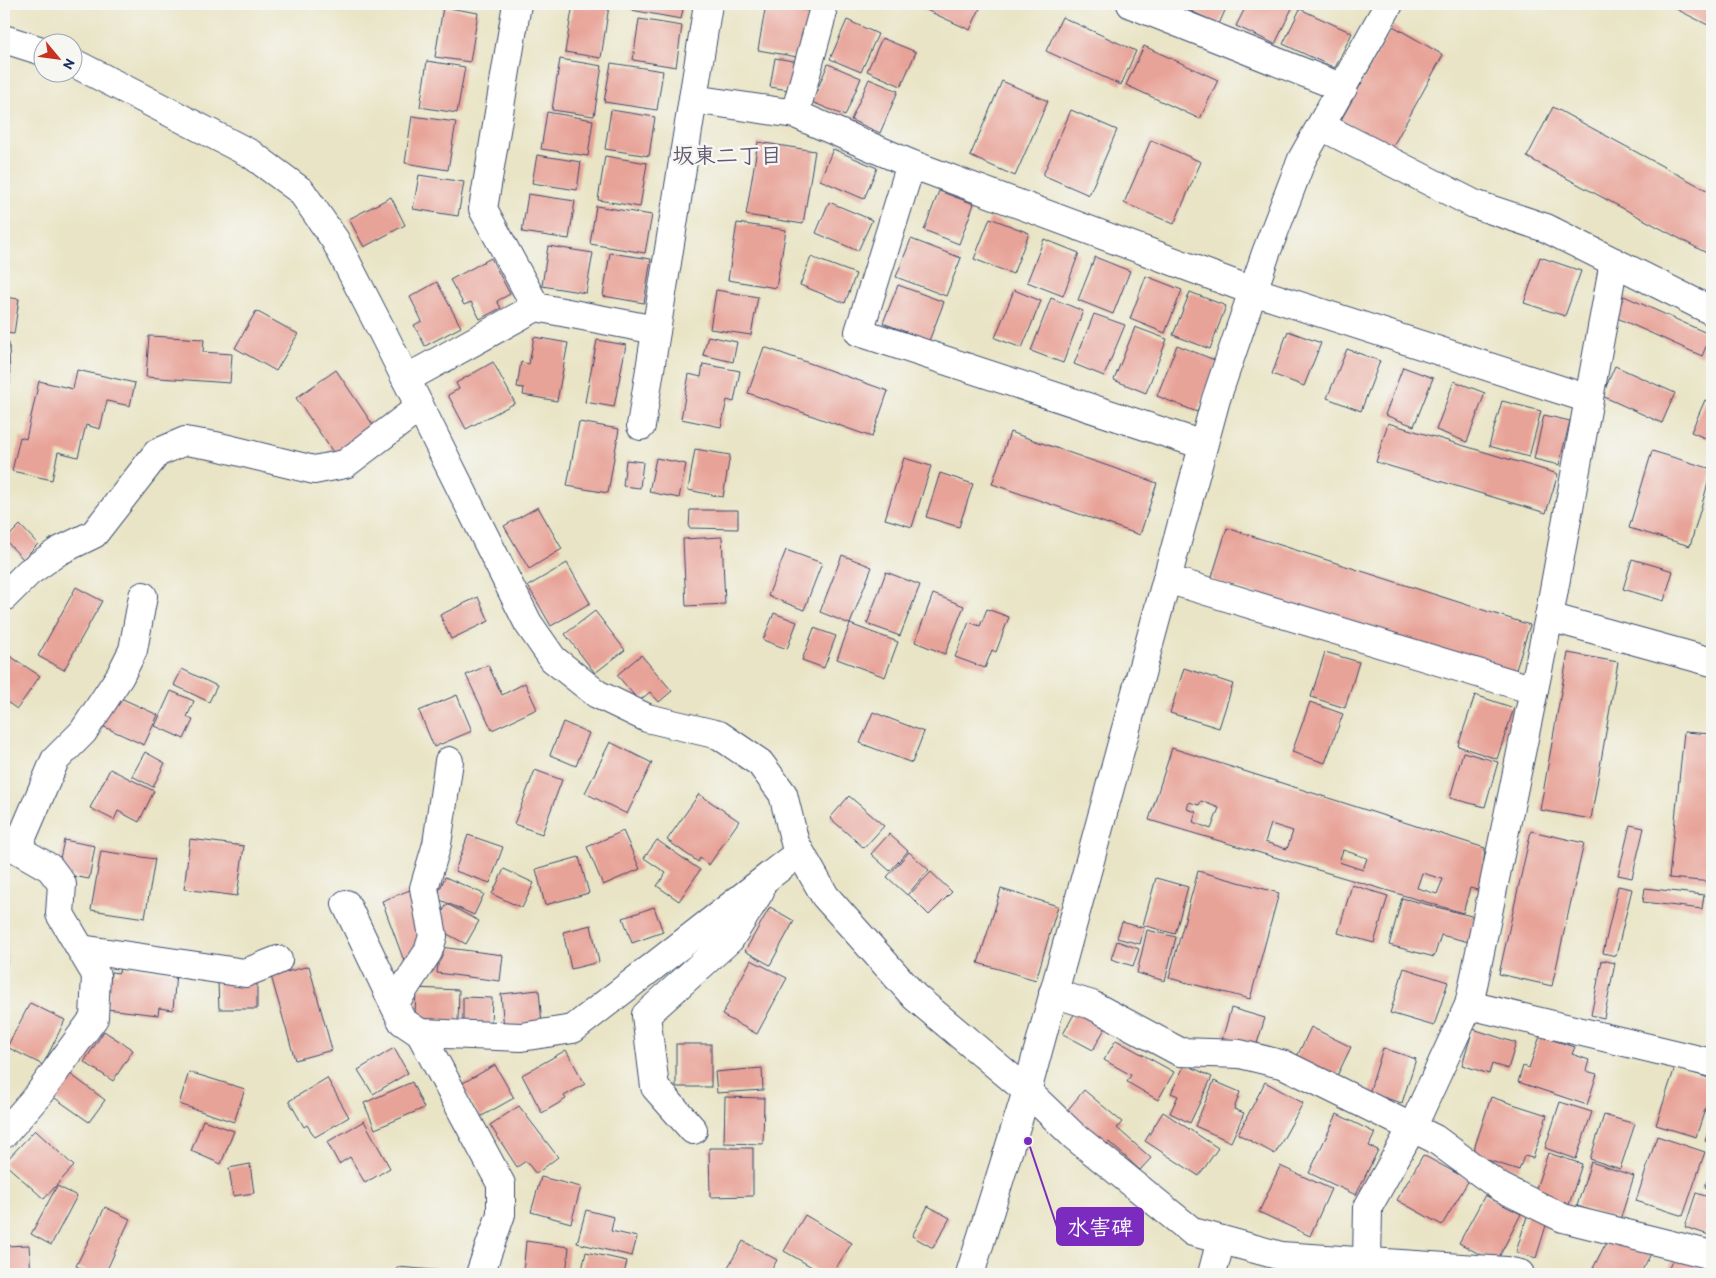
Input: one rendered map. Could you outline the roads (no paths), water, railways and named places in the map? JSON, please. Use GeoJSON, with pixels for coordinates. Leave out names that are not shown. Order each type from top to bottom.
{"type":"FeatureCollection","features":[{"type":"Feature","properties":{"kind":"street"},"geometry":{"type":"LineString","coordinates":[[517,4],[483,209],[536,307]]}},
{"type":"Feature","properties":{"kind":"street"},"geometry":{"type":"LineString","coordinates":[[641,426],[708,4]]}},
{"type":"Feature","properties":{"kind":"street"},"geometry":{"type":"LineString","coordinates":[[1131,4],[1343,88]]}},
{"type":"Feature","properties":{"kind":"street"},"geometry":{"type":"LineString","coordinates":[[970,1274],[1027,1091],[1216,400],[1253,291],[1302,159],[1343,88],[1381,6]]}},
{"type":"Feature","properties":{"kind":"street"},"geometry":{"type":"LineString","coordinates":[[795,114],[822,15]]}},
{"type":"Feature","properties":{"kind":"street"},"geometry":{"type":"LineString","coordinates":[[4,39],[32,48]]}},
{"type":"Feature","properties":{"kind":"street"},"geometry":{"type":"LineString","coordinates":[[82,67],[251,154],[300,191],[335,240],[528,623],[553,658],[598,694],[647,718],[720,735],[760,763],[783,794],[795,843],[826,896],[915,997],[1027,1091],[1074,1136],[1193,1232],[1281,1256],[1506,1271],[1520,1274]]}},
{"type":"Feature","properties":{"kind":"street"},"geometry":{"type":"LineString","coordinates":[[693,99],[795,114],[911,164],[1253,291],[1589,399]]}},
{"type":"Feature","properties":{"kind":"street"},"geometry":{"type":"LineString","coordinates":[[1321,126],[1474,204],[1546,228],[1712,311]]}},
{"type":"Feature","properties":{"kind":"street"},"geometry":{"type":"LineString","coordinates":[[911,164],[859,332],[1203,445]]}},
{"type":"Feature","properties":{"kind":"street"},"geometry":{"type":"LineString","coordinates":[[1367,1262],[1368,1207],[1412,1128],[1469,1004],[1549,617],[1614,262]]}},
{"type":"Feature","properties":{"kind":"street"},"geometry":{"type":"LineString","coordinates":[[406,379],[536,307],[656,330]]}},
{"type":"Feature","properties":{"kind":"street"},"geometry":{"type":"LineString","coordinates":[[4,597],[29,572],[59,551],[94,534],[156,453],[185,441],[216,446],[314,470],[345,464],[420,407]]}},
{"type":"Feature","properties":{"kind":"street"},"geometry":{"type":"LineString","coordinates":[[1167,579],[1534,690]]}},
{"type":"Feature","properties":{"kind":"street"},"geometry":{"type":"LineString","coordinates":[[4,1134],[38,1095],[94,1018],[96,975],[60,914],[62,884],[50,868],[17,849],[55,760],[84,732],[120,676],[133,650],[143,596]]}},
{"type":"Feature","properties":{"kind":"street"},"geometry":{"type":"LineString","coordinates":[[1549,617],[1712,662]]}},
{"type":"Feature","properties":{"kind":"street"},"geometry":{"type":"LineString","coordinates":[[394,1004],[428,952],[433,936],[424,888],[437,844],[448,761]]}},
{"type":"Feature","properties":{"kind":"street"},"geometry":{"type":"LineString","coordinates":[[420,1033],[521,1037],[573,1028],[800,852]]}},
{"type":"Feature","properties":{"kind":"street"},"geometry":{"type":"LineString","coordinates":[[692,1130],[655,1087],[646,1015],[730,938],[770,875]]}},
{"type":"Feature","properties":{"kind":"street"},"geometry":{"type":"LineString","coordinates":[[346,904],[402,1021],[420,1033],[501,1184],[501,1214],[480,1274]]}},
{"type":"Feature","properties":{"kind":"street"},"geometry":{"type":"LineString","coordinates":[[81,949],[245,973],[278,960]]}},
{"type":"Feature","properties":{"kind":"street"},"geometry":{"type":"LineString","coordinates":[[1054,993],[1092,1005],[1180,1052],[1240,1054],[1285,1065],[1435,1139],[1500,1187],[1563,1218],[1712,1255]]}},
{"type":"Feature","properties":{"kind":"street"},"geometry":{"type":"LineString","coordinates":[[1469,1004],[1712,1064]]}},
{"type":"Feature","properties":{"kind":"street"},"geometry":{"type":"LineString","coordinates":[[1212,1274],[1221,1240]]}},
{"type":"Feature","properties":{"kind":"place","name":"水害碑"},"geometry":{"type":"Point","coordinates":[1028,1141]}},
{"type":"Feature","properties":{"kind":"district","name":"坂東二丁目"},"geometry":{"type":"Point","coordinates":[727,155]}}]}
